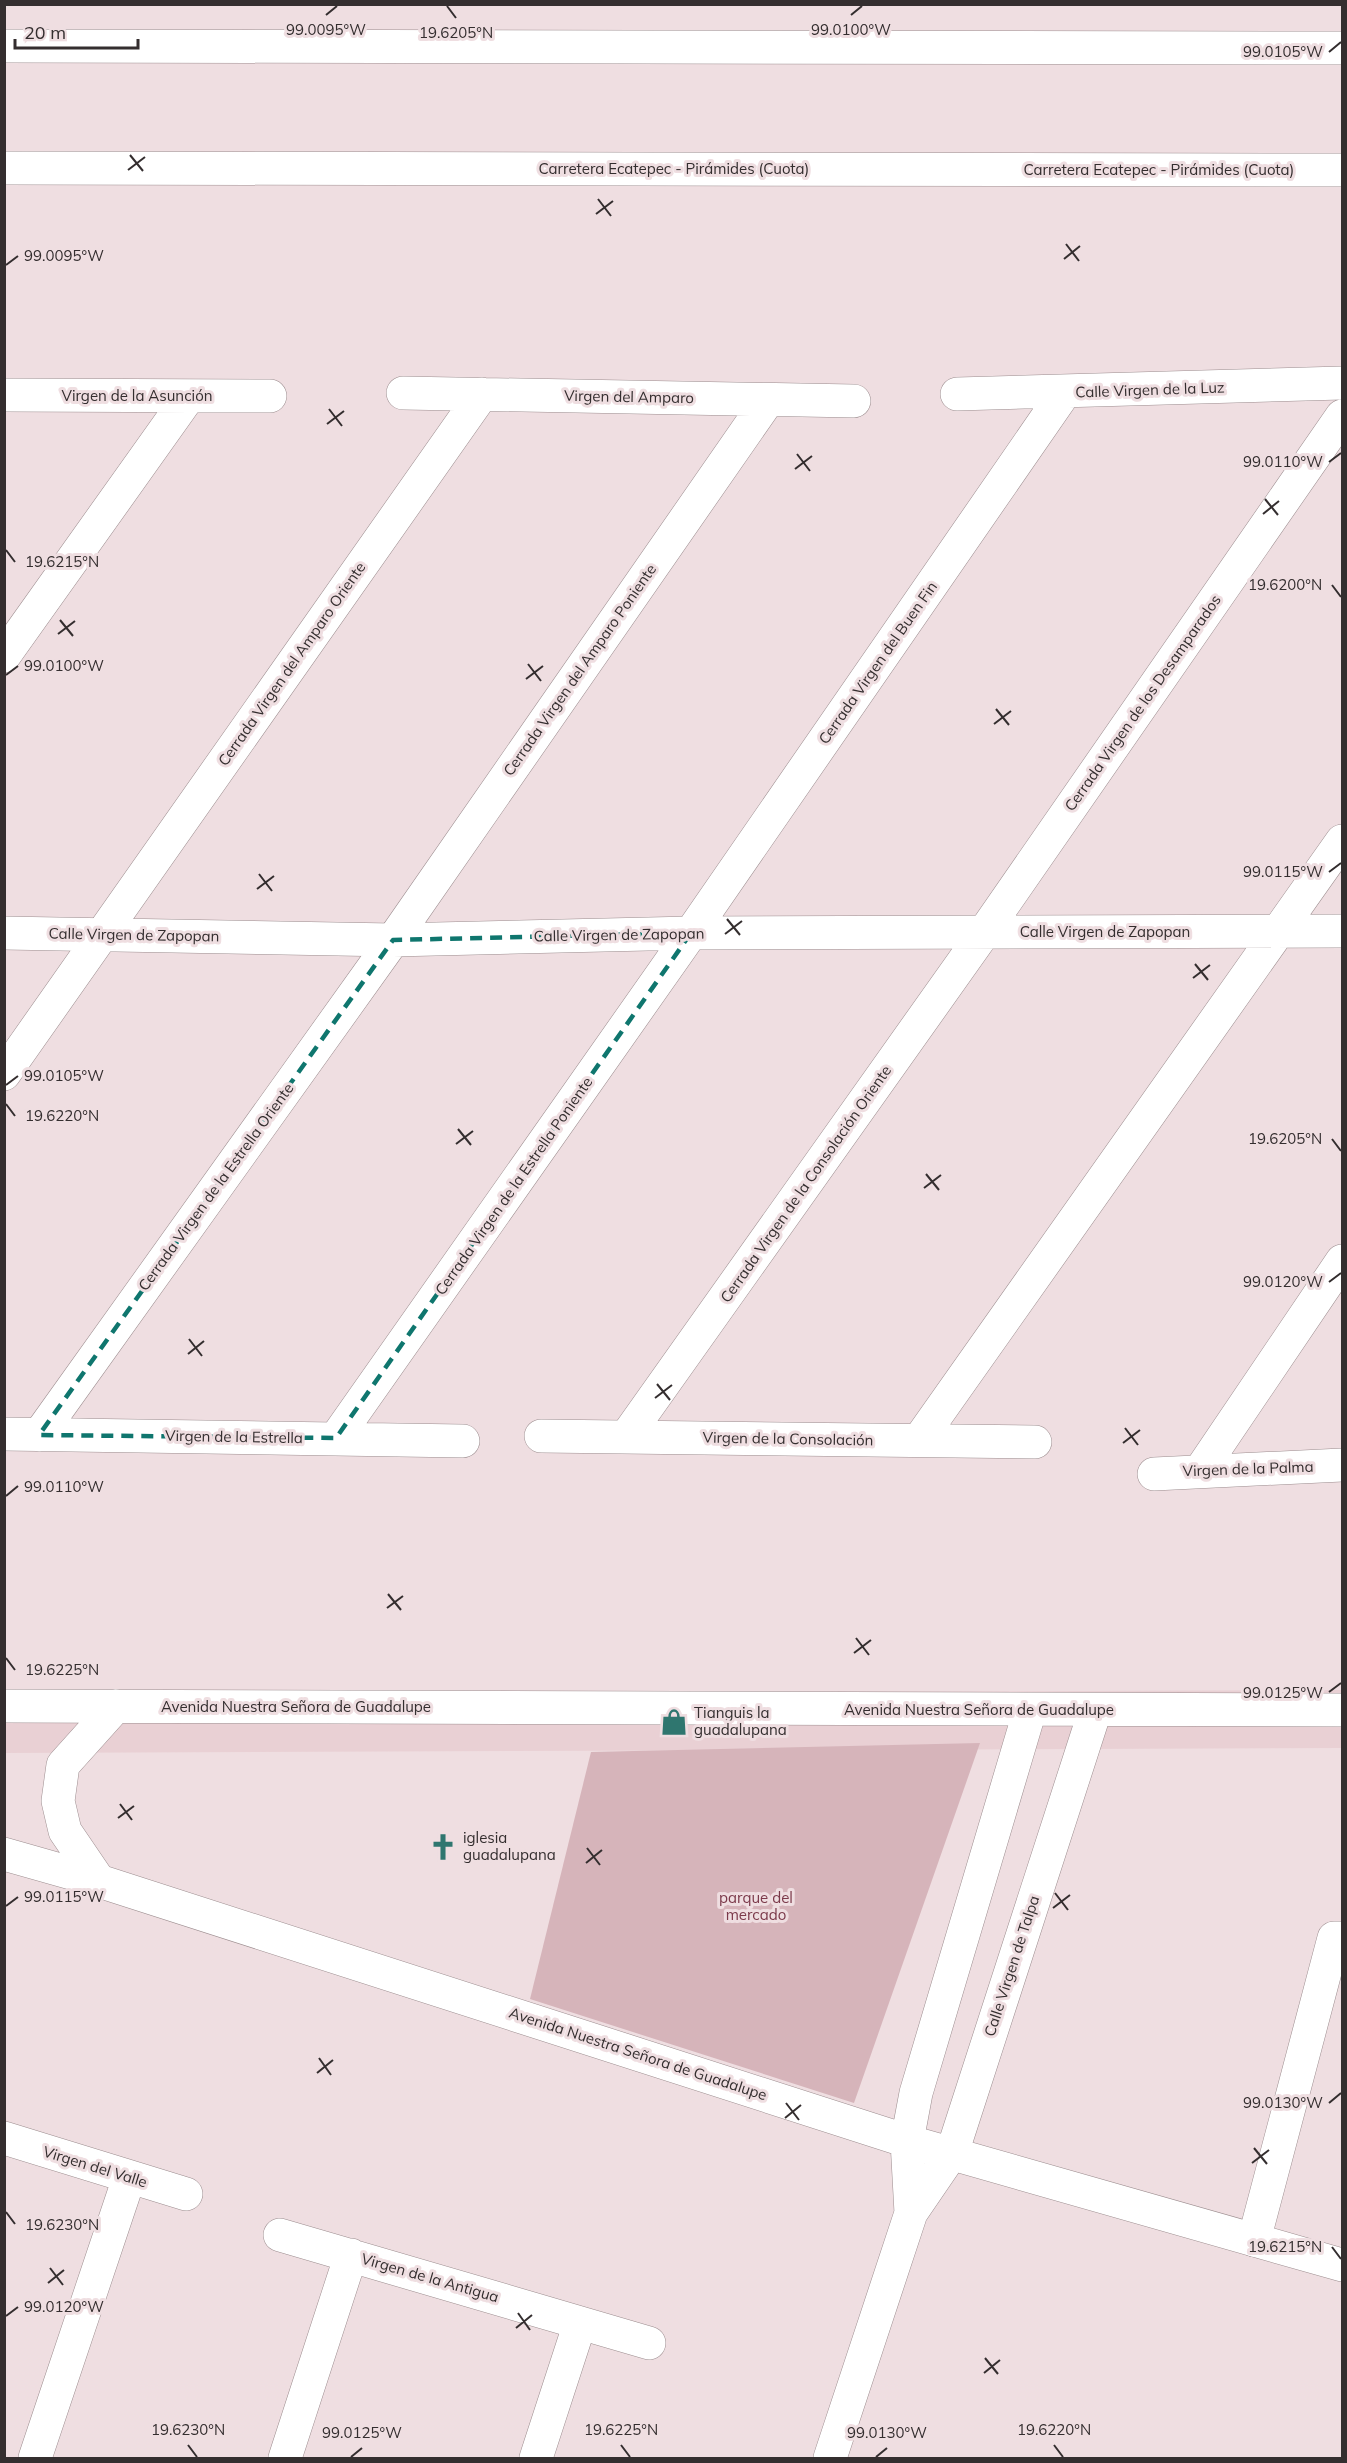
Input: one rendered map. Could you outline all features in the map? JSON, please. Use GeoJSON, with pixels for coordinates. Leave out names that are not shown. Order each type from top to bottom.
{"type":"FeatureCollection","features":[{"type":"Feature","properties":{"kind":"main road"},"geometry":{"type":"LineString","coordinates":[[4,46],[1342,48]]}},
{"type":"Feature","properties":{"kind":"main road","name":"Carretera Ecatepec - Pirámides (Cuota)"},"geometry":{"type":"LineString","coordinates":[[4,168],[1342,171]]}},
{"type":"Feature","properties":{"kind":"main road","name":"Calle Virgen de la Luz"},"geometry":{"type":"LineString","coordinates":[[957,394],[1342,384]]}},
{"type":"Feature","properties":{"kind":"main road","name":"Virgen del Amparo"},"geometry":{"type":"LineString","coordinates":[[403,393],[854,401]]}},
{"type":"Feature","properties":{"kind":"main road","name":"Cerrada Virgen del Buen Fin"},"geometry":{"type":"LineString","coordinates":[[691,933],[1064,393]]}},
{"type":"Feature","properties":{"kind":"main road","name":"Cerrada Virgen del Amparo Oriente"},"geometry":{"type":"LineString","coordinates":[[4,1074],[482,394]]}},
{"type":"Feature","properties":{"kind":"main road","name":"Virgen de la Asunción"},"geometry":{"type":"LineString","coordinates":[[4,395],[270,396]]}},
{"type":"Feature","properties":{"kind":"main road"},"geometry":{"type":"LineString","coordinates":[[4,656],[189,396]]}},
{"type":"Feature","properties":{"kind":"main road","name":"Cerrada Virgen del Amparo Poniente"},"geometry":{"type":"LineString","coordinates":[[393,940],[768,400]]}},
{"type":"Feature","properties":{"kind":"main road","name":"Cerrada Virgen de los Desamparados"},"geometry":{"type":"LineString","coordinates":[[985,932],[1342,416]]}},
{"type":"Feature","properties":{"kind":"main road"},"geometry":{"type":"LineString","coordinates":[[919,1440],[1342,841]]}},
{"type":"Feature","properties":{"kind":"main road","name":"Calle Virgen de Zapopan"},"geometry":{"type":"LineString","coordinates":[[4,933],[393,940],[691,933],[1279,933],[1342,931]]}},
{"type":"Feature","properties":{"kind":"main road","name":"Cerrada Virgen de la Consolación Oriente"},"geometry":{"type":"LineString","coordinates":[[626,1437],[985,932]]}},
{"type":"Feature","properties":{"kind":"main road","name":"Cerrada Virgen de la Estrella Poniente"},"geometry":{"type":"LineString","coordinates":[[336,1438],[691,933]]}},
{"type":"Feature","properties":{"kind":"main road","name":"Cerrada Virgen de la Estrella Oriente"},"geometry":{"type":"LineString","coordinates":[[39,1435],[393,940]]}},
{"type":"Feature","properties":{"kind":"main road"},"geometry":{"type":"LineString","coordinates":[[1200,1471],[1342,1261]]}},
{"type":"Feature","properties":{"kind":"main road","name":"Virgen de la Estrella"},"geometry":{"type":"LineString","coordinates":[[4,1434],[463,1441]]}},
{"type":"Feature","properties":{"kind":"main road","name":"Virgen de la Consolación"},"geometry":{"type":"LineString","coordinates":[[541,1436],[1035,1442]]}},
{"type":"Feature","properties":{"kind":"main road","name":"Virgen de la Palma"},"geometry":{"type":"LineString","coordinates":[[1154,1474],[1342,1466]]}},
{"type":"Feature","properties":{"kind":"main road","name":"Avenida Nuestra Señora de Guadalupe"},"geometry":{"type":"LineString","coordinates":[[4,1706],[1342,1710]]}},
{"type":"Feature","properties":{"kind":"main road"},"geometry":{"type":"LineString","coordinates":[[99,1881],[65,1831],[58,1801],[63,1765],[116,1706]]}},
{"type":"Feature","properties":{"kind":"main road","name":"Calle Virgen de Talpa"},"geometry":{"type":"LineString","coordinates":[[911,2213],[907,2141],[916,2093],[1030,1710]]}},
{"type":"Feature","properties":{"kind":"main road","name":"Calle Virgen de Talpa"},"geometry":{"type":"LineString","coordinates":[[830,2458],[911,2213],[952,2153],[1095,1711]]}},
{"type":"Feature","properties":{"kind":"main road","name":"Avenida Nuestra Señora de Guadalupe"},"geometry":{"type":"LineString","coordinates":[[4,1854],[99,1881],[907,2141],[1342,2265]]}},
{"type":"Feature","properties":{"kind":"main road"},"geometry":{"type":"LineString","coordinates":[[1254,2240],[1338,1938]]}},
{"type":"Feature","properties":{"kind":"main road","name":"Virgen del Valle"},"geometry":{"type":"LineString","coordinates":[[4,2138],[186,2194]]}},
{"type":"Feature","properties":{"kind":"main road"},"geometry":{"type":"LineString","coordinates":[[35,2458],[129,2178]]}},
{"type":"Feature","properties":{"kind":"main road","name":"Virgen de la Antigua"},"geometry":{"type":"LineString","coordinates":[[280,2235],[649,2343]]}},
{"type":"Feature","properties":{"kind":"main road"},"geometry":{"type":"LineString","coordinates":[[285,2458],[351,2255]]}},
{"type":"Feature","properties":{"kind":"main road"},"geometry":{"type":"LineString","coordinates":[[536,2458],[580,2323]]}},
{"type":"Feature","properties":{"kind":"highlighted area"},"geometry":{"type":"Polygon","coordinates":[[[691,933],[336,1438],[39,1435],[346,1005],[393,940],[691,933]]]}},
{"type":"Feature","properties":{"kind":"shaded area","name":"Tianguis la guadalupana"},"geometry":{"type":"Polygon","coordinates":[[[1342,1690],[1342,1748],[5,1753],[4,1695],[1342,1690]]]}},
{"type":"Feature","properties":{"kind":"green space","name":"parque del mercado"},"geometry":{"type":"Polygon","coordinates":[[[980,1743],[854,2103],[530,1999],[591,1752],[980,1743]]]}},
{"type":"Feature","properties":{"kind":"place","name":"Tianguis la guadalupana"},"geometry":{"type":"Point","coordinates":[674,1722]}},
{"type":"Feature","properties":{"kind":"place","name":"iglesia guadalupana"},"geometry":{"type":"Point","coordinates":[443,1847]}}]}
